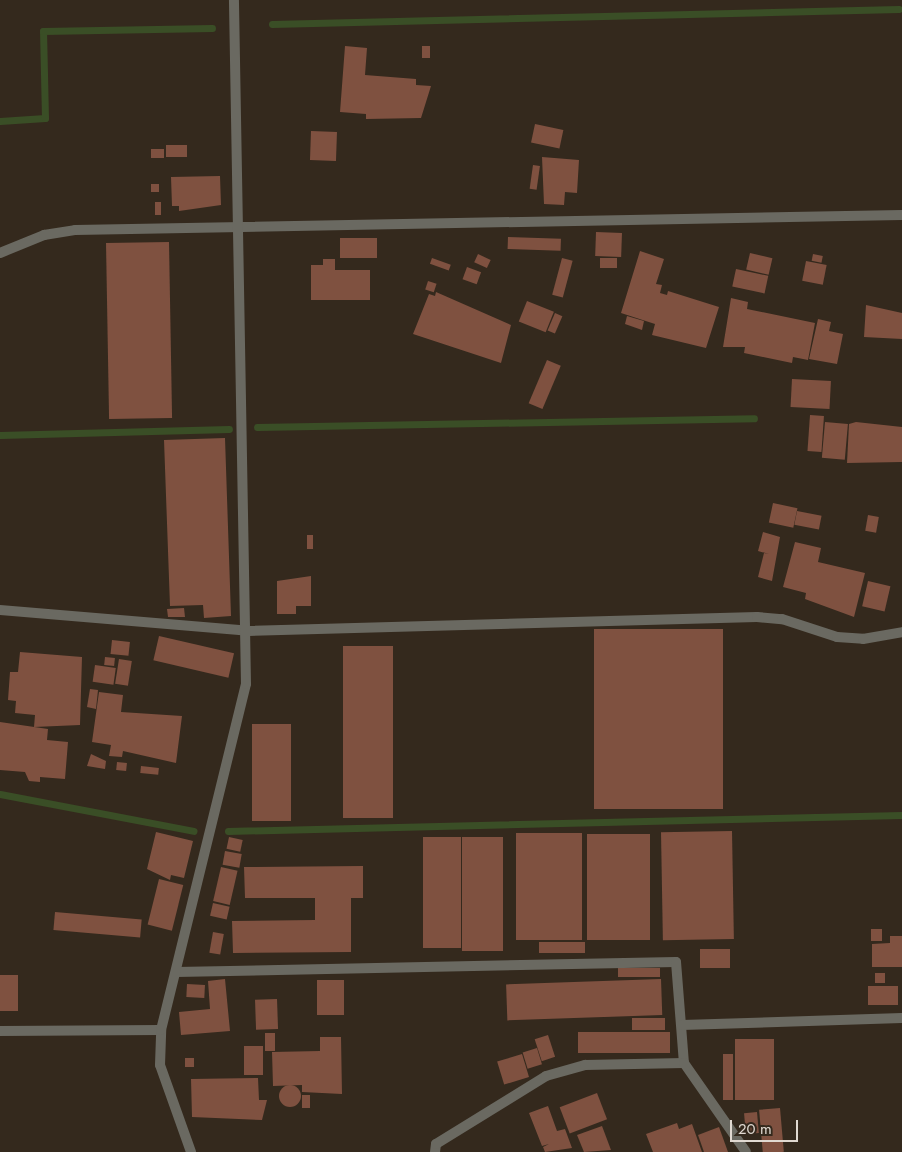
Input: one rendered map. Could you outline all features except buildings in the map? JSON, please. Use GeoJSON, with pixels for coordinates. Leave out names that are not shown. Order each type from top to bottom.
{"type":"FeatureCollection","features":[{"type":"Feature","properties":{"kind":"street"},"geometry":{"type":"LineString","coordinates":[[191,1152],[160,1065],[161,1030],[238,725],[246,684],[248,631],[237,229],[234,0]]}},
{"type":"Feature","properties":{"kind":"street"},"geometry":{"type":"LineString","coordinates":[[0,253],[44,235],[75,230],[237,229],[902,215]]}},
{"type":"Feature","properties":{"kind":"street"},"geometry":{"type":"LineString","coordinates":[[0,610],[248,631],[757,617],[782,619],[837,636],[863,639],[902,632]]}},
{"type":"Feature","properties":{"kind":"street"},"geometry":{"type":"LineString","coordinates":[[176,972],[676,962],[684,1064],[746,1152]]}},
{"type":"Feature","properties":{"kind":"street"},"geometry":{"type":"LineString","coordinates":[[682,1024],[902,1018]]}},
{"type":"Feature","properties":{"kind":"street"},"geometry":{"type":"LineString","coordinates":[[0,1031],[161,1030]]}},
{"type":"Feature","properties":{"kind":"street"},"geometry":{"type":"LineString","coordinates":[[436,1152],[436,1144],[546,1076],[585,1065],[684,1064]]}},
{"type":"Feature","properties":{"kind":"waterway"},"geometry":{"type":"LineString","coordinates":[[272,24],[899,9]]}},
{"type":"Feature","properties":{"kind":"waterway"},"geometry":{"type":"LineString","coordinates":[[0,121],[45,118],[43,31],[212,28]]}},
{"type":"Feature","properties":{"kind":"waterway"},"geometry":{"type":"LineString","coordinates":[[257,427],[754,418]]}},
{"type":"Feature","properties":{"kind":"waterway"},"geometry":{"type":"LineString","coordinates":[[0,435],[229,429]]}},
{"type":"Feature","properties":{"kind":"waterway"},"geometry":{"type":"LineString","coordinates":[[0,794],[194,831]]}},
{"type":"Feature","properties":{"kind":"waterway"},"geometry":{"type":"LineString","coordinates":[[228,831],[902,815]]}}]}
